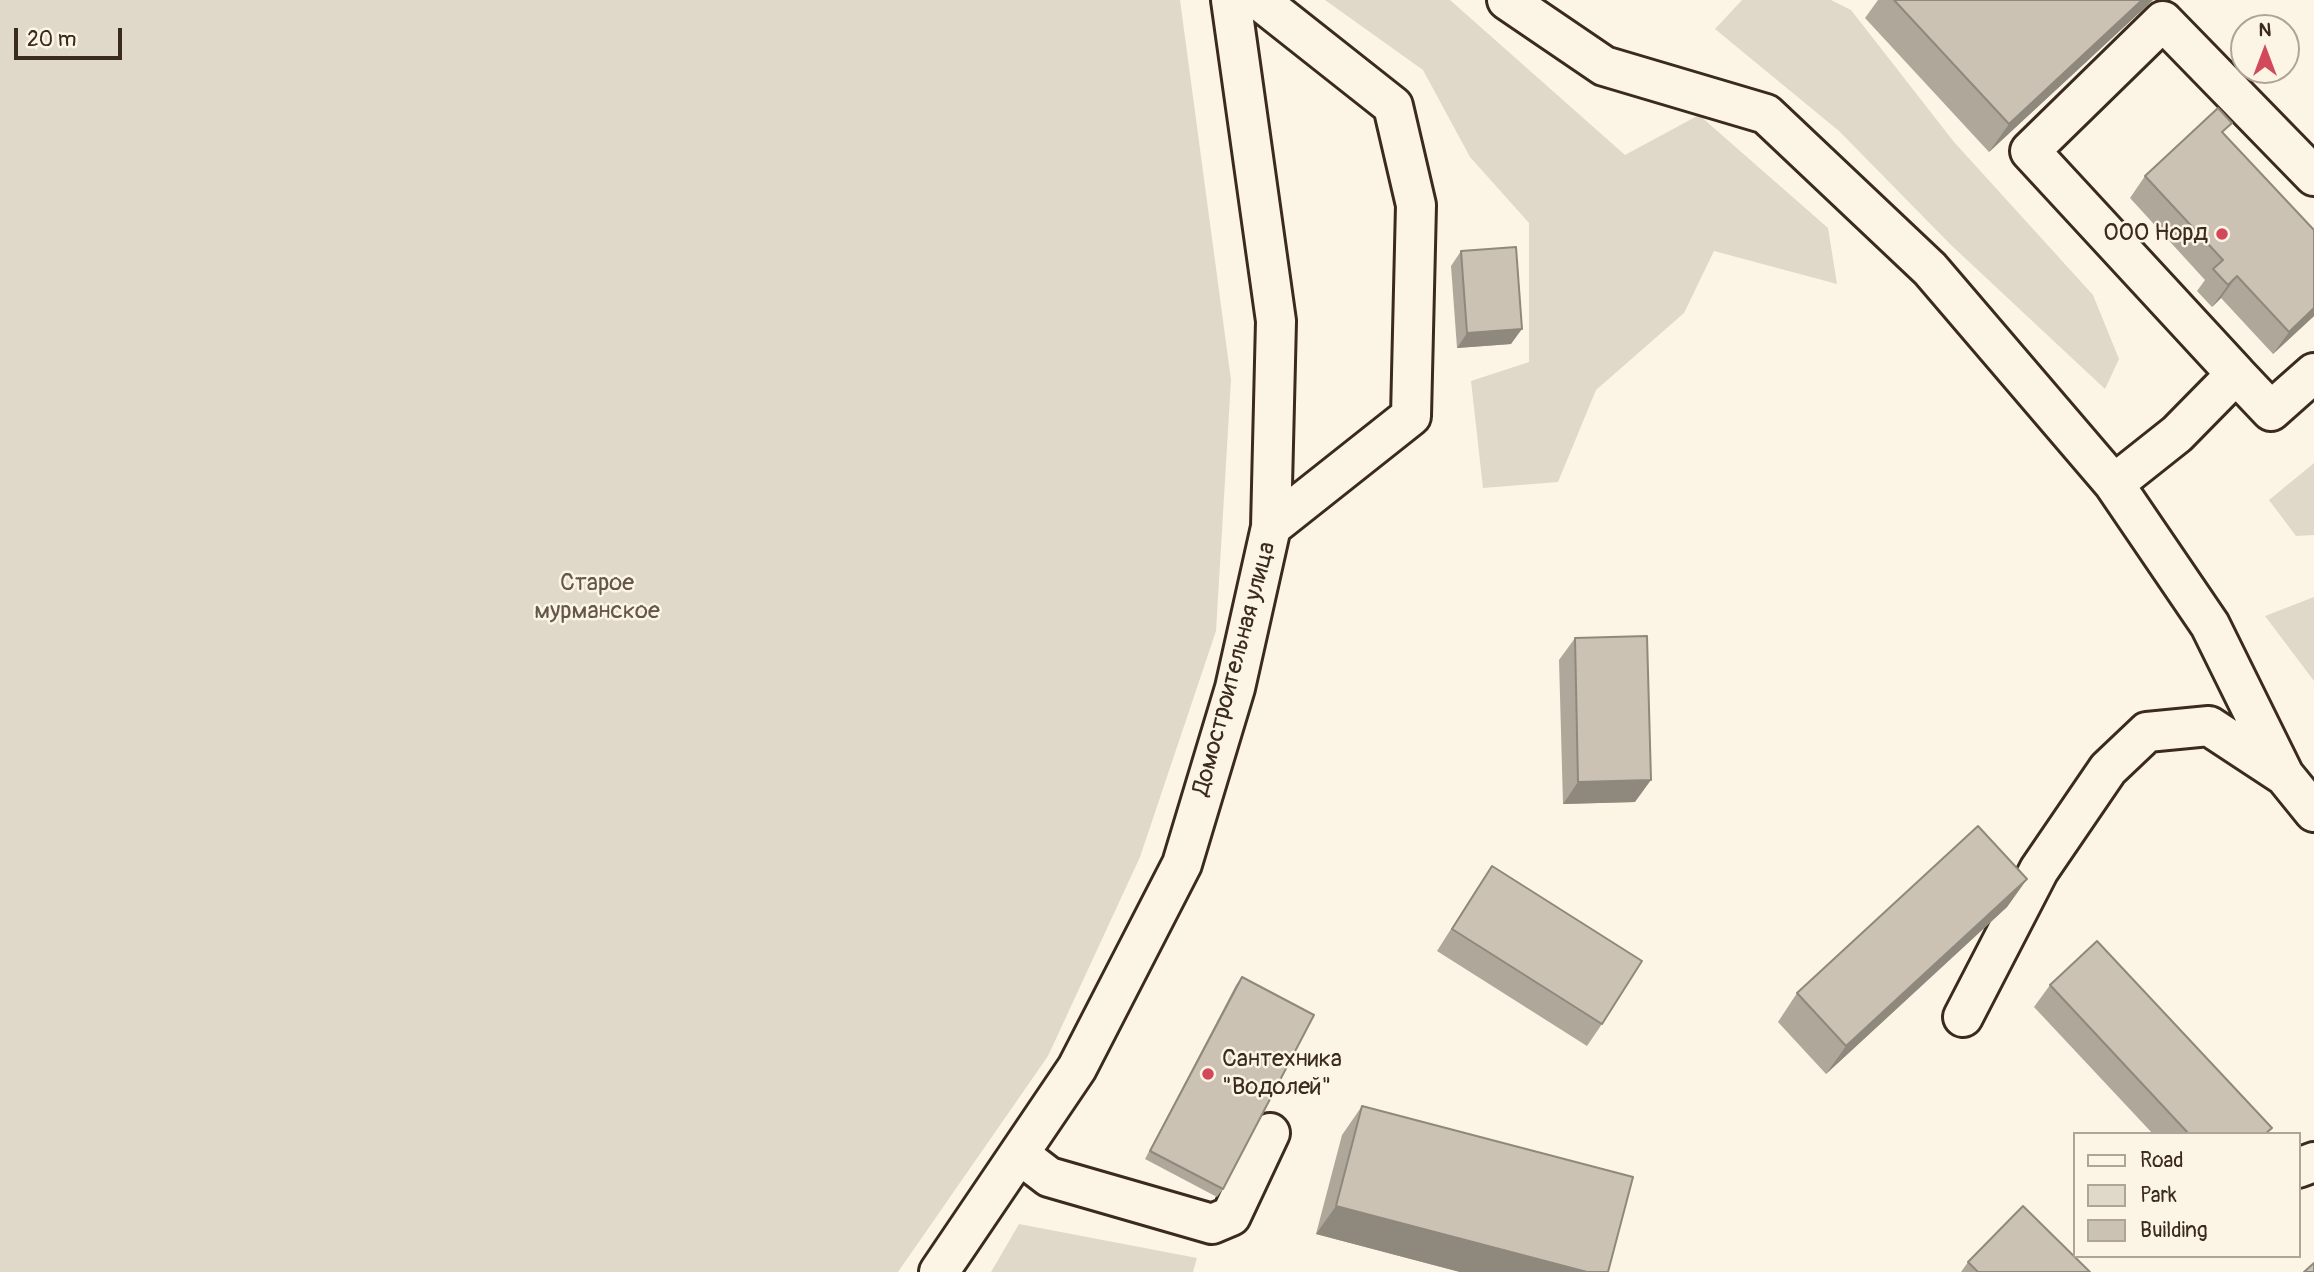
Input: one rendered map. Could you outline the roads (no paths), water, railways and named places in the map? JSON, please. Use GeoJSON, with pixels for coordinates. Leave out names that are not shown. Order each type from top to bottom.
{"type":"FeatureCollection","features":[{"type":"Feature","properties":{"kind":"street","name":"Домостроительная улица"},"geometry":{"type":"LineString","coordinates":[[939,1272],[1077,1068],[1182,863],[1235,688],[1271,527],[1276,321],[1231,0]]}},
{"type":"Feature","properties":{"kind":"street"},"geometry":{"type":"LineString","coordinates":[[1259,0],[1393,106],[1416,205],[1411,416],[1271,527]]}},
{"type":"Feature","properties":{"kind":"street"},"geometry":{"type":"LineString","coordinates":[[1507,0],[1604,66],[1766,114],[1930,269],[2114,484],[2210,625],[2284,775],[2314,812]]}},
{"type":"Feature","properties":{"kind":"street"},"geometry":{"type":"LineString","coordinates":[[2314,176],[2163,21],[2030,151],[2272,411],[2314,373]]}},
{"type":"Feature","properties":{"kind":"street"},"geometry":{"type":"LineString","coordinates":[[2114,484],[2177,434],[2236,374]]}},
{"type":"Feature","properties":{"kind":"street"},"geometry":{"type":"LineString","coordinates":[[1963,1017],[2039,870],[2108,769],[2147,732],[2209,726],[2284,775]]}},
{"type":"Feature","properties":{"kind":"street"},"geometry":{"type":"LineString","coordinates":[[1019,1154],[1049,1177],[1212,1224],[1231,1216],[1270,1133]]}},
{"type":"Feature","properties":{"kind":"place","name":"ООО Норд"},"geometry":{"type":"Point","coordinates":[2222,234]}},
{"type":"Feature","properties":{"kind":"place","name":"Сантехника \"Водолей\""},"geometry":{"type":"Point","coordinates":[1208,1074]}},
{"type":"Feature","properties":{"kind":"park label","name":"Старое мурманское"},"geometry":{"type":"Point","coordinates":[597,598]}}]}
